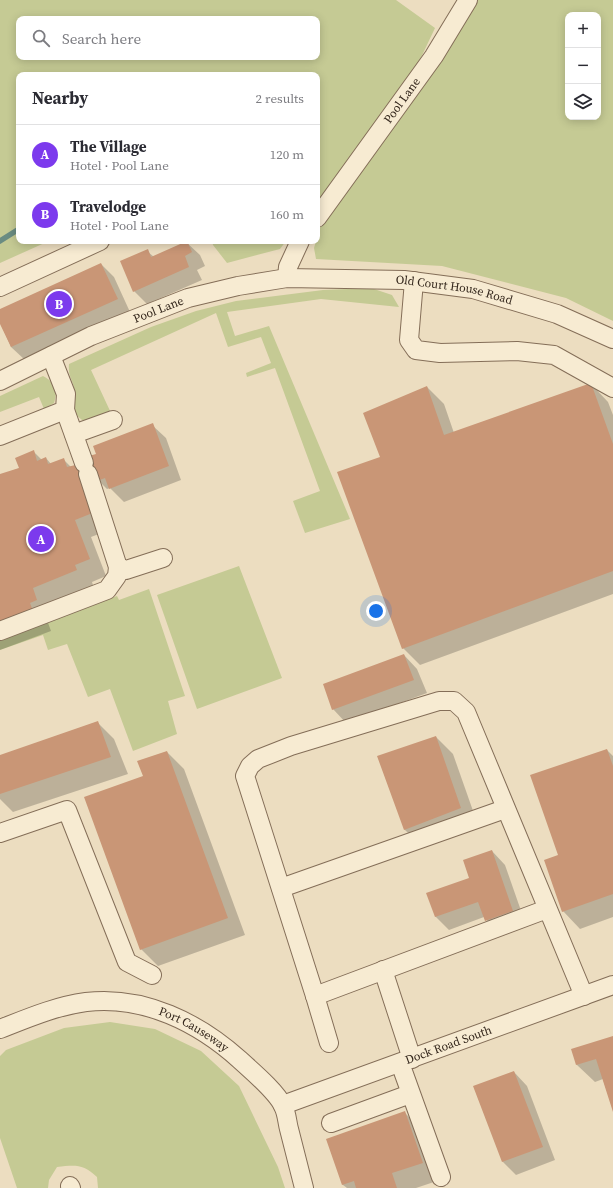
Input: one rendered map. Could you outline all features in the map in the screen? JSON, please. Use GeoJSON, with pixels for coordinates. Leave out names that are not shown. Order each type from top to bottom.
{"type":"FeatureCollection","features":[{"type":"Feature","properties":{"kind":"street","name":"Pool Lane"},"geometry":{"type":"LineString","coordinates":[[320,214],[434,56],[468,0]]}},
{"type":"Feature","properties":{"kind":"street"},"geometry":{"type":"LineString","coordinates":[[0,287],[93,244]]}},
{"type":"Feature","properties":{"kind":"street"},"geometry":{"type":"LineString","coordinates":[[287,278],[288,267],[299,244]]}},
{"type":"Feature","properties":{"kind":"street","name":"Pool Lane"},"geometry":{"type":"LineString","coordinates":[[0,381],[91,336],[188,298],[238,286],[287,278]]}},
{"type":"Feature","properties":{"kind":"street","name":"Old Court House Road"},"geometry":{"type":"LineString","coordinates":[[287,278],[414,281],[473,289],[557,314],[613,339]]}},
{"type":"Feature","properties":{"kind":"street"},"geometry":{"type":"LineString","coordinates":[[414,281],[410,340],[416,350],[440,353],[517,351],[554,355],[613,388]]}},
{"type":"Feature","properties":{"kind":"street"},"geometry":{"type":"LineString","coordinates":[[0,632],[107,590],[117,576],[118,567],[65,410],[66,394],[51,356]]}},
{"type":"Feature","properties":{"kind":"street"},"geometry":{"type":"LineString","coordinates":[[0,436],[65,410]]}},
{"type":"Feature","properties":{"kind":"street"},"geometry":{"type":"LineString","coordinates":[[74,434],[113,420]]}},
{"type":"Feature","properties":{"kind":"street"},"geometry":{"type":"LineString","coordinates":[[118,567],[126,570],[163,558]]}},
{"type":"Feature","properties":{"kind":"street"},"geometry":{"type":"LineString","coordinates":[[329,1043],[245,776],[250,766],[258,758],[291,746],[439,701],[454,701],[466,712],[505,809],[584,996]]}},
{"type":"Feature","properties":{"kind":"street"},"geometry":{"type":"LineString","coordinates":[[281,888],[505,809]]}},
{"type":"Feature","properties":{"kind":"street"},"geometry":{"type":"LineString","coordinates":[[0,833],[67,810],[127,962],[152,975]]}},
{"type":"Feature","properties":{"kind":"street"},"geometry":{"type":"LineString","coordinates":[[315,996],[547,909]]}},
{"type":"Feature","properties":{"kind":"street"},"geometry":{"type":"LineString","coordinates":[[383,970],[406,1061],[410,1094],[441,1177]]}},
{"type":"Feature","properties":{"kind":"street","name":"Dock Road South"},"geometry":{"type":"LineString","coordinates":[[283,1105],[613,985]]}},
{"type":"Feature","properties":{"kind":"street","name":"Port Causeway"},"geometry":{"type":"LineString","coordinates":[[0,1029],[50,1010],[87,1002],[115,1001],[159,1011],[188,1023],[219,1042],[261,1079],[283,1105],[304,1188]]}},
{"type":"Feature","properties":{"kind":"street"},"geometry":{"type":"LineString","coordinates":[[331,1123],[410,1094]]}},
{"type":"Feature","properties":{"kind":"green space"},"geometry":{"type":"Polygon","coordinates":[[[0,0],[396,0],[435,28],[417,66],[320,198],[320,72],[16,72],[16,244],[42,244],[0,263],[0,0]]]}},
{"type":"Feature","properties":{"kind":"green space"},"geometry":{"type":"Polygon","coordinates":[[[476,0],[613,0],[613,321],[566,298],[442,266],[316,259],[314,248],[315,244],[320,244],[320,227],[446,51],[476,0]]]}},
{"type":"Feature","properties":{"kind":"green space"},"geometry":{"type":"Polygon","coordinates":[[[284,244],[280,249],[227,263],[213,245],[284,244]]]}},
{"type":"Feature","properties":{"kind":"green space"},"geometry":{"type":"Polygon","coordinates":[[[371,288],[392,295],[399,307],[321,299],[227,312],[235,336],[269,326],[350,519],[305,533],[293,501],[320,491],[275,368],[247,377],[246,373],[271,363],[261,337],[228,347],[216,313],[91,370],[111,413],[89,423],[78,417],[76,413],[74,404],[74,388],[70,375],[69,364],[151,327],[196,311],[236,301],[323,290],[371,288]]]}},
{"type":"Feature","properties":{"kind":"green space"},"geometry":{"type":"Polygon","coordinates":[[[43,376],[53,384],[56,395],[54,403],[44,409],[39,397],[0,412],[0,396],[43,376]]]}},
{"type":"Feature","properties":{"kind":"green space"},"geometry":{"type":"Polygon","coordinates":[[[239,566],[282,678],[197,709],[157,595],[239,566]]]}},
{"type":"Feature","properties":{"kind":"green space"},"geometry":{"type":"Polygon","coordinates":[[[149,589],[185,696],[168,701],[177,734],[133,751],[110,689],[88,697],[67,644],[48,650],[43,635],[0,650],[0,640],[117,596],[119,600],[149,589]]]}},
{"type":"Feature","properties":{"kind":"green space"},"geometry":{"type":"Polygon","coordinates":[[[110,1022],[155,1029],[201,1051],[239,1086],[278,1167],[285,1188],[98,1188],[97,1177],[88,1170],[79,1166],[74,1166],[57,1167],[49,1180],[48,1188],[17,1188],[0,1138],[0,1056],[6,1050],[64,1028],[110,1022]]]}},
{"type":"Feature","properties":{"kind":"building"},"geometry":{"type":"Polygon","coordinates":[[[180,244],[188,244],[192,252],[185,256],[189,267],[133,292],[120,261],[148,249],[151,257],[180,244]]]}},
{"type":"Feature","properties":{"kind":"building"},"geometry":{"type":"Polygon","coordinates":[[[101,263],[118,299],[11,347],[0,324],[0,309],[101,263]]]}},
{"type":"Feature","properties":{"kind":"building"},"geometry":{"type":"Polygon","coordinates":[[[591,383],[613,444],[613,571],[402,649],[337,472],[380,457],[363,413],[427,386],[444,435],[591,383]]]}},
{"type":"Feature","properties":{"kind":"building"},"geometry":{"type":"Polygon","coordinates":[[[153,423],[169,466],[109,489],[105,478],[97,481],[95,512],[75,520],[90,559],[75,565],[77,570],[33,588],[37,600],[30,603],[34,614],[0,627],[0,474],[19,468],[15,458],[34,450],[37,461],[46,457],[48,464],[64,458],[67,467],[84,463],[89,456],[96,454],[93,446],[153,423]]]}},
{"type":"Feature","properties":{"kind":"building"},"geometry":{"type":"Polygon","coordinates":[[[404,654],[414,680],[332,710],[323,684],[404,654]]]}},
{"type":"Feature","properties":{"kind":"building"},"geometry":{"type":"Polygon","coordinates":[[[98,721],[111,757],[0,794],[0,755],[98,721]]]}},
{"type":"Feature","properties":{"kind":"building"},"geometry":{"type":"Polygon","coordinates":[[[436,736],[461,808],[404,830],[377,756],[436,736]]]}},
{"type":"Feature","properties":{"kind":"building"},"geometry":{"type":"Polygon","coordinates":[[[607,749],[613,766],[613,894],[562,912],[544,860],[558,855],[530,775],[607,749]]]}},
{"type":"Feature","properties":{"kind":"building"},"geometry":{"type":"Polygon","coordinates":[[[167,751],[228,918],[140,950],[84,797],[143,776],[137,761],[167,751]]]}},
{"type":"Feature","properties":{"kind":"building"},"geometry":{"type":"Polygon","coordinates":[[[492,850],[513,911],[485,921],[478,902],[435,917],[426,893],[469,878],[463,860],[492,850]]]}},
{"type":"Feature","properties":{"kind":"building"},"geometry":{"type":"Polygon","coordinates":[[[613,1036],[613,1112],[596,1059],[576,1065],[571,1049],[613,1036]]]}},
{"type":"Feature","properties":{"kind":"building"},"geometry":{"type":"Polygon","coordinates":[[[514,1071],[543,1147],[502,1162],[473,1086],[514,1071]]]}},
{"type":"Feature","properties":{"kind":"building"},"geometry":{"type":"Polygon","coordinates":[[[405,1111],[423,1163],[392,1173],[397,1188],[356,1188],[354,1181],[342,1185],[326,1139],[405,1111]]]}},
{"type":"Feature","properties":{"kind":"waterway"},"geometry":{"type":"LineString","coordinates":[[0,241],[16,231]]}},
{"type":"Feature","properties":{"kind":"place","name":"Travelodge"},"geometry":{"type":"Point","coordinates":[59,304]}},
{"type":"Feature","properties":{"kind":"place","name":"The Village"},"geometry":{"type":"Point","coordinates":[41,539]}}]}
